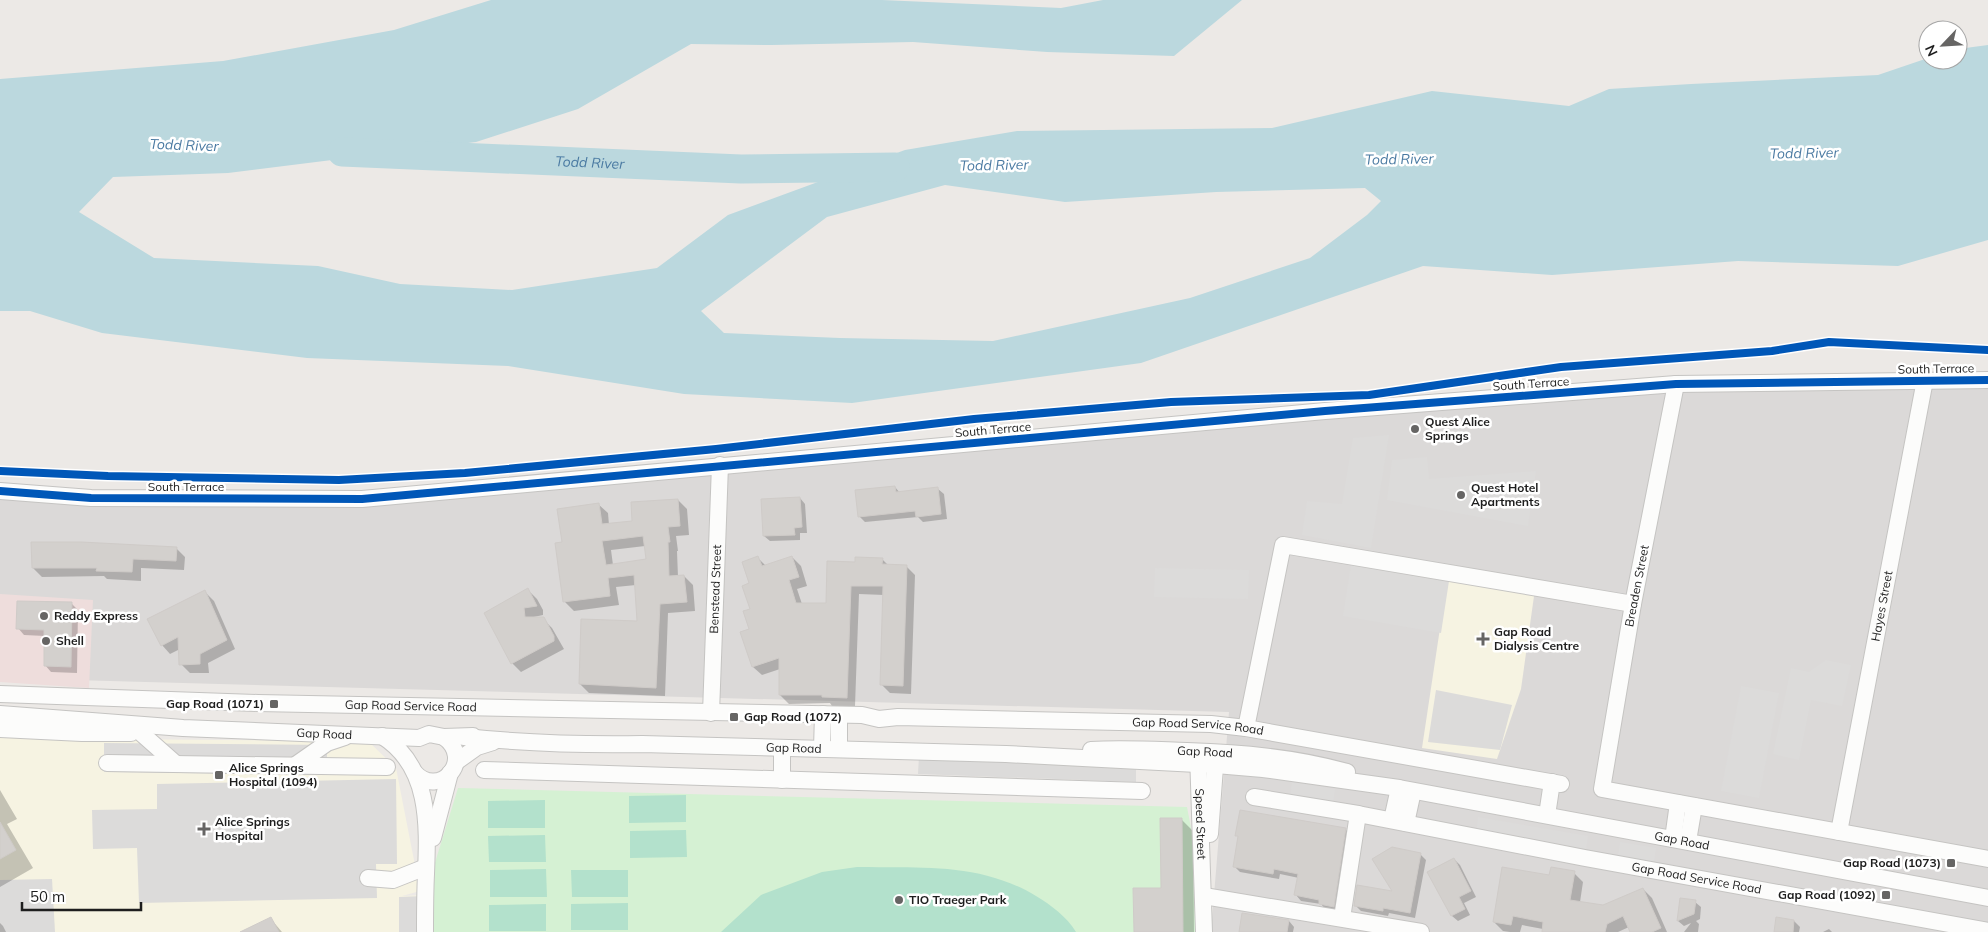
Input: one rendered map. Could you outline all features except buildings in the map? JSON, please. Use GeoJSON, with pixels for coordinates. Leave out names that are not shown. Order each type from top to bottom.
{"type":"FeatureCollection","features":[{"type":"Feature","properties":{"kind":"street","name":"Hayes Street"},"geometry":{"type":"LineString","coordinates":[[1839,832],[1925,380]]}},
{"type":"Feature","properties":{"kind":"street","name":"South Terrace"},"geometry":{"type":"LineString","coordinates":[[0,492],[91,498],[362,498],[1325,411],[1676,384],[1988,380]]}},
{"type":"Feature","properties":{"kind":"street","name":"Breaden Street"},"geometry":{"type":"LineString","coordinates":[[1676,384],[1633,604],[1602,790],[1678,803]]}},
{"type":"Feature","properties":{"kind":"street","name":"Benstead Street"},"geometry":{"type":"LineString","coordinates":[[711,713],[720,465]]}},
{"type":"Feature","properties":{"kind":"street"},"geometry":{"type":"LineString","coordinates":[[1246,728],[1283,545],[1633,604]]}},
{"type":"Feature","properties":{"kind":"street","name":"Gap Road Service Road"},"geometry":{"type":"LineString","coordinates":[[0,694],[258,703],[831,714],[862,715],[886,720],[908,717],[1211,724],[1246,728],[1556,783],[1547,815]]}},
{"type":"Feature","properties":{"kind":"street","name":"Gap Road"},"geometry":{"type":"LineString","coordinates":[[0,714],[183,728],[419,738],[429,734],[500,741],[584,745],[642,744],[1006,754],[1281,758],[1318,764],[1406,789],[1988,896]]}},
{"type":"Feature","properties":{"kind":"street"},"geometry":{"type":"LineString","coordinates":[[830,749],[831,714]]}},
{"type":"Feature","properties":{"kind":"street","name":"Gap Road"},"geometry":{"type":"LineString","coordinates":[[0,729],[82,733],[142,733],[183,728]]}},
{"type":"Feature","properties":{"kind":"street"},"geometry":{"type":"LineString","coordinates":[[142,733],[176,764]]}},
{"type":"Feature","properties":{"kind":"street","name":"Gap Road"},"geometry":{"type":"LineString","coordinates":[[464,737],[498,733],[586,734],[642,744]]}},
{"type":"Feature","properties":{"kind":"street"},"geometry":{"type":"LineString","coordinates":[[294,766],[327,744],[351,735]]}},
{"type":"Feature","properties":{"kind":"street"},"geometry":{"type":"LineString","coordinates":[[382,736],[394,745],[419,777],[431,782],[444,778],[477,747],[500,741]]}},
{"type":"Feature","properties":{"kind":"street"},"geometry":{"type":"LineString","coordinates":[[426,867],[438,814],[453,768],[454,747],[444,736]]}},
{"type":"Feature","properties":{"kind":"street"},"geometry":{"type":"LineString","coordinates":[[419,738],[411,748],[412,768],[426,808],[425,932]]}},
{"type":"Feature","properties":{"kind":"street"},"geometry":{"type":"LineString","coordinates":[[782,748],[782,780]]}},
{"type":"Feature","properties":{"kind":"street","name":"Speed Street"},"geometry":{"type":"LineString","coordinates":[[1198,758],[1204,932]]}},
{"type":"Feature","properties":{"kind":"street","name":"Speed Street"},"geometry":{"type":"LineString","coordinates":[[1204,896],[1216,758]]}},
{"type":"Feature","properties":{"kind":"street"},"geometry":{"type":"LineString","coordinates":[[107,763],[387,767]]}},
{"type":"Feature","properties":{"kind":"street"},"geometry":{"type":"LineString","coordinates":[[484,770],[1142,791]]}},
{"type":"Feature","properties":{"kind":"street"},"geometry":{"type":"LineString","coordinates":[[1399,822],[1406,789]]}},
{"type":"Feature","properties":{"kind":"street","name":"Gap Road Service Road"},"geometry":{"type":"LineString","coordinates":[[1254,797],[1358,814],[1585,858],[1988,931]]}},
{"type":"Feature","properties":{"kind":"street"},"geometry":{"type":"LineString","coordinates":[[1680,840],[1678,803],[1988,859]]}},
{"type":"Feature","properties":{"kind":"street"},"geometry":{"type":"LineString","coordinates":[[1680,840],[1694,806]]}},
{"type":"Feature","properties":{"kind":"street"},"geometry":{"type":"LineString","coordinates":[[1342,918],[1358,814]]}},
{"type":"Feature","properties":{"kind":"street"},"geometry":{"type":"LineString","coordinates":[[368,878],[393,880],[426,867]]}},
{"type":"Feature","properties":{"kind":"street"},"geometry":{"type":"LineString","coordinates":[[1204,896],[1421,932]]}},
{"type":"Feature","properties":{"kind":"shaded area"},"geometry":{"type":"Polygon","coordinates":[[[1988,380],[1988,932],[1211,932],[1229,712],[0,678],[0,491],[362,499],[1676,384],[1988,380]]]}},
{"type":"Feature","properties":{"kind":"shaded area"},"geometry":{"type":"Polygon","coordinates":[[[1389,435],[1371,548],[1302,535],[1307,501],[1342,504],[1353,438],[1389,435]]]}},
{"type":"Feature","properties":{"kind":"shaded area"},"geometry":{"type":"Polygon","coordinates":[[[1427,457],[1429,479],[1536,471],[1528,526],[1387,500],[1392,460],[1427,457]]]}},
{"type":"Feature","properties":{"kind":"shaded area"},"geometry":{"type":"Polygon","coordinates":[[[1351,564],[1449,581],[1441,633],[1343,616],[1351,564]]]}},
{"type":"Feature","properties":{"kind":"shaded area"},"geometry":{"type":"Polygon","coordinates":[[[1155,568],[1249,570],[1248,599],[1154,597],[1155,568]]]}},
{"type":"Feature","properties":{"kind":"shaded area","name":"Gap Road Dialysis Centre"},"geometry":{"type":"Polygon","coordinates":[[[1448,575],[1535,589],[1521,689],[1497,759],[1422,748],[1448,575]]]}},
{"type":"Feature","properties":{"kind":"shaded area","name":"Shell"},"geometry":{"type":"Polygon","coordinates":[[[0,594],[93,600],[89,688],[0,682],[0,594]]]}},
{"type":"Feature","properties":{"kind":"shaded area"},"geometry":{"type":"Polygon","coordinates":[[[1826,660],[1851,665],[1842,706],[1811,700],[1799,760],[1773,754],[1791,668],[1809,672],[1826,660]]]}},
{"type":"Feature","properties":{"kind":"shaded area"},"geometry":{"type":"Polygon","coordinates":[[[1741,686],[1779,693],[1759,798],[1721,791],[1741,686]]]}},
{"type":"Feature","properties":{"kind":"shaded area"},"geometry":{"type":"Polygon","coordinates":[[[1436,690],[1512,705],[1500,750],[1428,742],[1436,690]]]}},
{"type":"Feature","properties":{"kind":"shaded area","name":"Alice Springs Hospital"},"geometry":{"type":"Polygon","coordinates":[[[0,734],[103,739],[368,741],[396,768],[420,891],[402,896],[425,895],[425,932],[0,932],[0,734]]]}},
{"type":"Feature","properties":{"kind":"shaded area"},"geometry":{"type":"Polygon","coordinates":[[[104,743],[327,745],[327,775],[104,772],[104,743]]]}},
{"type":"Feature","properties":{"kind":"shaded area"},"geometry":{"type":"Polygon","coordinates":[[[919,756],[1136,764],[1136,782],[918,774],[919,756]]]}},
{"type":"Feature","properties":{"kind":"shaded area"},"geometry":{"type":"Polygon","coordinates":[[[396,779],[397,864],[376,864],[377,898],[139,903],[137,848],[93,849],[92,810],[157,809],[157,784],[396,779]]]}},
{"type":"Feature","properties":{"kind":"shaded area"},"geometry":{"type":"Polygon","coordinates":[[[1292,782],[1335,789],[1333,803],[1290,797],[1292,782]]]}},
{"type":"Feature","properties":{"kind":"shaded area"},"geometry":{"type":"Polygon","coordinates":[[[1478,817],[1588,836],[1585,858],[1476,836],[1478,817]]]}},
{"type":"Feature","properties":{"kind":"shaded area"},"geometry":{"type":"Polygon","coordinates":[[[1620,842],[1656,848],[1653,869],[1617,863],[1620,842]]]}},
{"type":"Feature","properties":{"kind":"shaded area"},"geometry":{"type":"Polygon","coordinates":[[[52,879],[55,932],[0,932],[0,880],[52,879]]]}},
{"type":"Feature","properties":{"kind":"shaded area"},"geometry":{"type":"Polygon","coordinates":[[[424,896],[424,932],[399,932],[399,897],[424,896]]]}},
{"type":"Feature","properties":{"kind":"green space"},"geometry":{"type":"Polygon","coordinates":[[[458,788],[1187,807],[1204,896],[1204,932],[425,932],[425,895],[458,788]]]}},
{"type":"Feature","properties":{"kind":"green space"},"geometry":{"type":"Polygon","coordinates":[[[686,795],[686,822],[629,823],[629,796],[686,795]]]}},
{"type":"Feature","properties":{"kind":"green space"},"geometry":{"type":"Polygon","coordinates":[[[545,800],[545,828],[488,828],[488,801],[545,800]]]}},
{"type":"Feature","properties":{"kind":"green space"},"geometry":{"type":"Polygon","coordinates":[[[686,830],[687,857],[630,858],[630,831],[686,830]]]}},
{"type":"Feature","properties":{"kind":"green space"},"geometry":{"type":"Polygon","coordinates":[[[545,835],[546,862],[489,862],[488,836],[545,835]]]}},
{"type":"Feature","properties":{"kind":"green space","name":"TIO Traeger Park"},"geometry":{"type":"Polygon","coordinates":[[[857,867],[949,869],[993,877],[1015,885],[1053,907],[1076,932],[721,932],[761,895],[822,872],[857,867]]]}},
{"type":"Feature","properties":{"kind":"green space"},"geometry":{"type":"Polygon","coordinates":[[[546,869],[547,897],[490,897],[490,870],[546,869]]]}},
{"type":"Feature","properties":{"kind":"green space"},"geometry":{"type":"Polygon","coordinates":[[[571,870],[628,870],[628,897],[572,897],[571,870]]]}},
{"type":"Feature","properties":{"kind":"green space"},"geometry":{"type":"Polygon","coordinates":[[[628,903],[628,930],[571,930],[571,904],[628,903]]]}},
{"type":"Feature","properties":{"kind":"green space"},"geometry":{"type":"Polygon","coordinates":[[[546,904],[546,931],[489,931],[489,905],[546,904]]]}},
{"type":"Feature","properties":{"kind":"water"},"geometry":{"type":"Polygon","coordinates":[[[491,0],[882,0],[1061,8],[1103,0],[1242,0],[1174,56],[1047,52],[913,42],[772,45],[691,44],[578,109],[476,142],[228,173],[113,177],[79,212],[154,258],[318,266],[400,284],[512,290],[657,268],[728,215],[905,150],[1017,131],[1272,128],[1432,91],[1569,106],[1609,89],[1878,75],[1918,61],[1918,70],[1968,70],[1968,48],[1988,45],[1988,240],[1898,266],[1738,261],[1552,275],[1423,266],[1141,363],[852,403],[684,394],[508,366],[307,358],[102,333],[30,311],[0,311],[0,79],[223,61],[394,30],[491,0]],[[945,185],[827,217],[701,311],[724,333],[840,338],[993,341],[1190,298],[1310,258],[1367,215],[1381,201],[1365,188],[1216,192],[1065,202],[945,185]]]}},
{"type":"Feature","properties":{"kind":"waterway","name":"Todd River"},"geometry":{"type":"LineString","coordinates":[[342,152],[741,169],[895,167]]}},
{"type":"Feature","properties":{"kind":"cycle path"},"geometry":{"type":"LineString","coordinates":[[0,471],[108,476],[339,480],[465,473],[716,449],[974,419],[1171,402],[1369,395],[1561,367],[1772,351],[1829,342],[1988,350]]}},
{"type":"Feature","properties":{"kind":"cycle path"},"geometry":{"type":"LineString","coordinates":[[0,491],[91,498],[362,499],[1325,411],[1676,384],[1988,380]]}},
{"type":"Feature","properties":{"kind":"place","name":"Quest Alice Springs"},"geometry":{"type":"Point","coordinates":[1415,429]}},
{"type":"Feature","properties":{"kind":"place","name":"Quest Hotel Apartments"},"geometry":{"type":"Point","coordinates":[1461,495]}},
{"type":"Feature","properties":{"kind":"place","name":"Reddy Express"},"geometry":{"type":"Point","coordinates":[44,616]}},
{"type":"Feature","properties":{"kind":"place","name":"Gap Road Dialysis Centre"},"geometry":{"type":"Point","coordinates":[1483,639]}},
{"type":"Feature","properties":{"kind":"place","name":"Shell"},"geometry":{"type":"Point","coordinates":[46,641]}},
{"type":"Feature","properties":{"kind":"place","name":"Gap Road (1071)"},"geometry":{"type":"Point","coordinates":[274,704]}},
{"type":"Feature","properties":{"kind":"place","name":"Gap Road (1072)"},"geometry":{"type":"Point","coordinates":[734,717]}},
{"type":"Feature","properties":{"kind":"place","name":"Alice Springs Hospital (1094)"},"geometry":{"type":"Point","coordinates":[219,775]}},
{"type":"Feature","properties":{"kind":"place","name":"Alice Springs Hospital"},"geometry":{"type":"Point","coordinates":[204,829]}},
{"type":"Feature","properties":{"kind":"place","name":"Gap Road (1073)"},"geometry":{"type":"Point","coordinates":[1951,863]}},
{"type":"Feature","properties":{"kind":"place","name":"Gap Road (1092)"},"geometry":{"type":"Point","coordinates":[1886,895]}},
{"type":"Feature","properties":{"kind":"place","name":"TIO Traeger Park"},"geometry":{"type":"Point","coordinates":[899,900]}}]}
